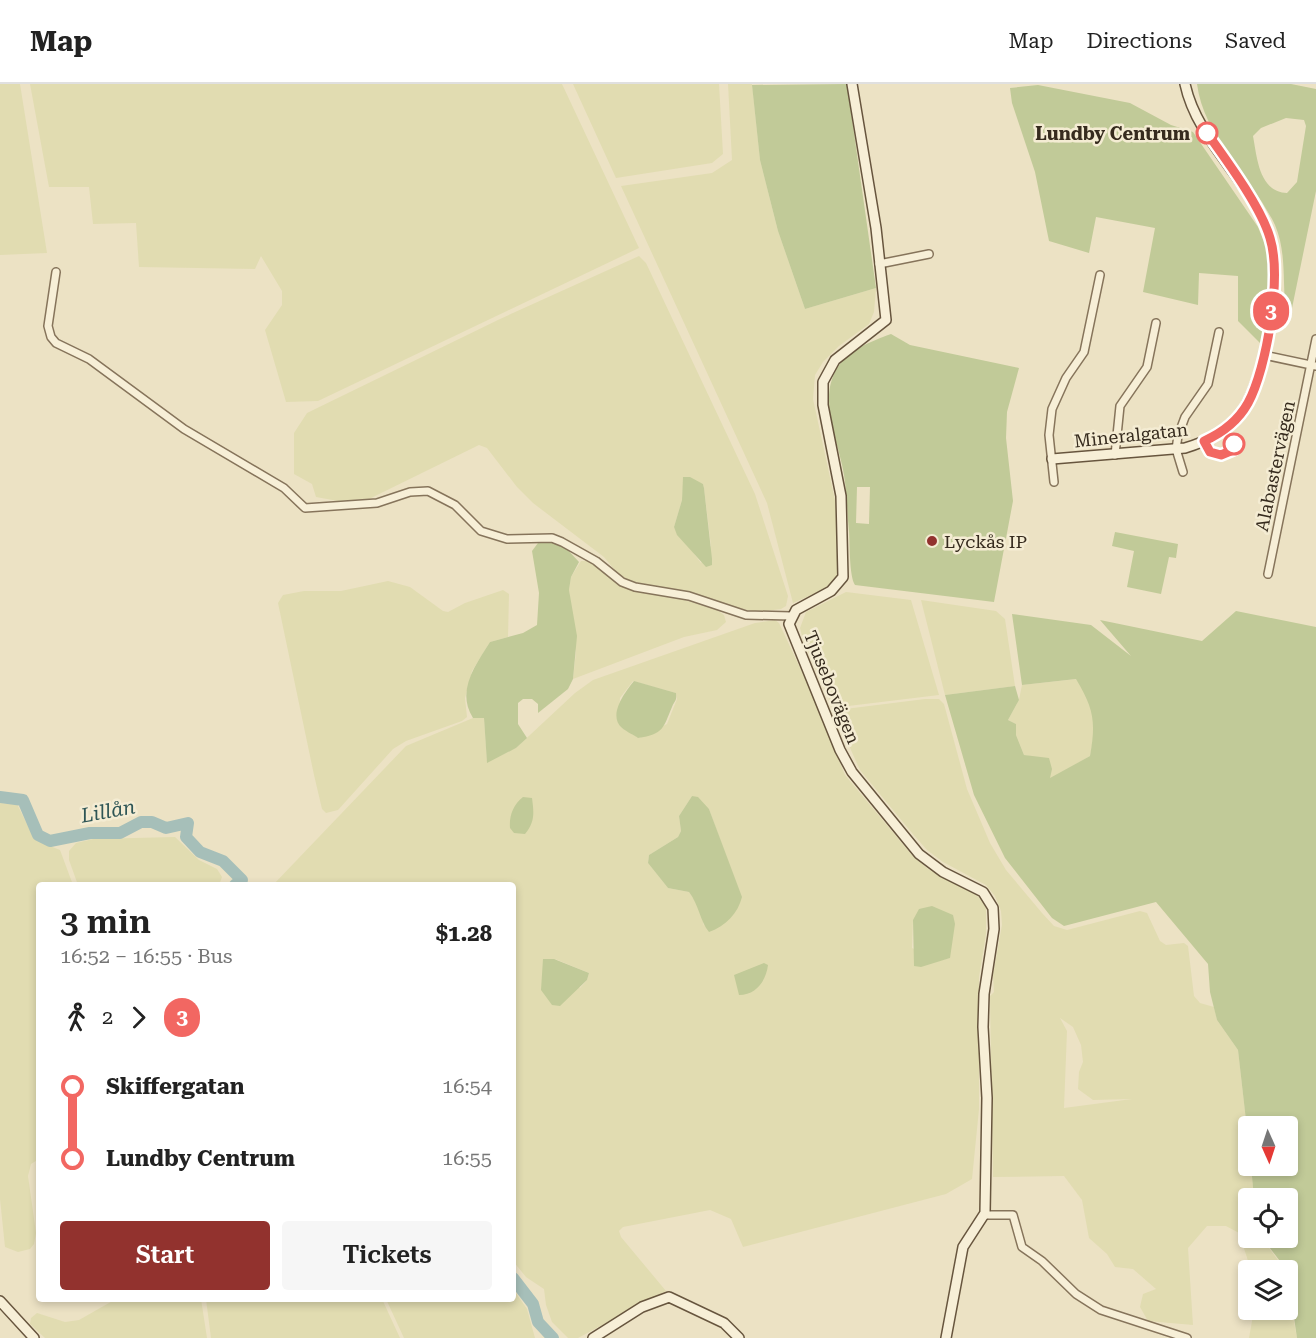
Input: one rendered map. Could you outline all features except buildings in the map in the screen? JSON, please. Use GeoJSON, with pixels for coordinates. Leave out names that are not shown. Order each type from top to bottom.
{"type":"FeatureCollection","features":[{"type":"Feature","properties":{"kind":"street"},"geometry":{"type":"LineString","coordinates":[[852,84],[879,264],[928,254]]}},
{"type":"Feature","properties":{"kind":"street","name":"Mineralgatan"},"geometry":{"type":"LineString","coordinates":[[1052,459],[1176,449],[1199,444],[1236,419],[1251,397],[1263,355],[1276,275],[1271,240],[1260,214],[1194,113],[1185,84]]}},
{"type":"Feature","properties":{"kind":"street","name":"Tjusebovägen"},"geometry":{"type":"LineString","coordinates":[[879,264],[886,320],[835,360],[826,376],[822,391],[842,496],[843,576],[831,591],[803,605],[791,616],[789,624],[794,643],[845,762],[919,854],[952,876],[983,892],[993,908],[995,917],[984,994],[988,1125],[984,1215]]}},
{"type":"Feature","properties":{"kind":"street"},"geometry":{"type":"LineString","coordinates":[[56,272],[48,326],[56,343],[89,359],[184,429],[284,488],[305,508],[377,503],[410,492],[428,491],[455,505],[481,531],[507,539],[552,538],[596,561],[622,582],[634,587],[689,596],[746,615],[791,616]]}},
{"type":"Feature","properties":{"kind":"street"},"geometry":{"type":"LineString","coordinates":[[1054,482],[1049,435],[1052,409],[1066,378],[1084,352],[1100,276]]}},
{"type":"Feature","properties":{"kind":"street"},"geometry":{"type":"LineString","coordinates":[[1115,454],[1120,406],[1147,368],[1156,322]]}},
{"type":"Feature","properties":{"kind":"street"},"geometry":{"type":"LineString","coordinates":[[1183,472],[1176,449],[1185,417],[1208,384],[1219,332]]}},
{"type":"Feature","properties":{"kind":"street","name":"Alabastervägen"},"geometry":{"type":"LineString","coordinates":[[1268,574],[1313,365],[1316,339]]}},
{"type":"Feature","properties":{"kind":"street"},"geometry":{"type":"LineString","coordinates":[[1263,355],[1313,365]]}},
{"type":"Feature","properties":{"kind":"street"},"geometry":{"type":"LineString","coordinates":[[946,1338],[963,1247],[984,1215],[1013,1215],[1022,1247],[1042,1261],[1076,1294],[1101,1310],[1186,1338]]}},
{"type":"Feature","properties":{"kind":"street"},"geometry":{"type":"LineString","coordinates":[[593,1338],[642,1307],[669,1297],[724,1323],[739,1338]]}},
{"type":"Feature","properties":{"kind":"street"},"geometry":{"type":"LineString","coordinates":[[0,1301],[34,1338]]}},
{"type":"Feature","properties":{"kind":"shaded area"},"geometry":{"type":"Polygon","coordinates":[[[0,84],[20,84],[47,253],[0,255],[0,84]]]}},
{"type":"Feature","properties":{"kind":"shaded area"},"geometry":{"type":"Polygon","coordinates":[[[30,84],[562,84],[639,248],[318,401],[286,402],[265,330],[282,305],[282,291],[261,256],[255,269],[139,267],[136,223],[93,224],[89,187],[49,187],[30,84]]]}},
{"type":"Feature","properties":{"kind":"shaded area"},"geometry":{"type":"Polygon","coordinates":[[[573,84],[719,84],[723,154],[712,163],[616,178],[573,84]]]}},
{"type":"Feature","properties":{"kind":"shaded area"},"geometry":{"type":"Polygon","coordinates":[[[728,84],[752,84],[760,160],[778,231],[805,309],[876,288],[874,312],[869,324],[839,346],[823,362],[815,375],[813,399],[836,505],[838,574],[833,582],[820,591],[793,603],[767,503],[621,186],[712,173],[732,160],[728,84]]]}},
{"type":"Feature","properties":{"kind":"shaded area"},"geometry":{"type":"Polygon","coordinates":[[[639,256],[646,263],[755,494],[788,596],[786,606],[781,609],[757,612],[729,606],[692,593],[630,581],[618,574],[604,557],[533,503],[517,487],[487,448],[479,445],[369,499],[338,501],[316,497],[312,484],[294,474],[294,433],[307,413],[500,319],[639,256]],[[684,477],[682,500],[674,527],[701,563],[711,546],[703,484],[684,477]]]}},
{"type":"Feature","properties":{"kind":"shaded area"},"geometry":{"type":"Polygon","coordinates":[[[581,561],[590,561],[616,583],[631,589],[678,598],[717,610],[724,615],[726,622],[717,630],[684,637],[573,679],[576,652],[569,590],[571,577],[581,561]]]}},
{"type":"Feature","properties":{"kind":"shaded area"},"geometry":{"type":"Polygon","coordinates":[[[388,581],[410,587],[443,611],[448,612],[465,603],[503,590],[509,594],[508,637],[490,642],[472,671],[465,698],[467,717],[462,721],[406,741],[393,749],[338,810],[326,813],[322,809],[314,775],[278,603],[283,595],[304,591],[341,591],[388,581]]]}},
{"type":"Feature","properties":{"kind":"shaded area"},"geometry":{"type":"Polygon","coordinates":[[[846,592],[911,600],[939,695],[840,707],[830,701],[800,628],[806,612],[846,592]]]}},
{"type":"Feature","properties":{"kind":"shaded area"},"geometry":{"type":"Polygon","coordinates":[[[921,600],[996,611],[1005,619],[1015,686],[945,695],[921,600]]]}},
{"type":"Feature","properties":{"kind":"shaded area"},"geometry":{"type":"Polygon","coordinates":[[[775,620],[779,623],[816,702],[845,775],[911,854],[928,869],[974,893],[983,901],[986,909],[986,934],[979,977],[979,1109],[972,1179],[946,1194],[743,1247],[731,1219],[710,1210],[623,1227],[619,1231],[621,1237],[666,1291],[578,1338],[568,1338],[552,1322],[546,1305],[544,1289],[526,1277],[516,1265],[516,882],[276,882],[406,746],[473,718],[484,718],[487,762],[516,748],[575,693],[593,680],[755,623],[775,620]],[[633,681],[620,698],[618,721],[622,728],[639,738],[667,724],[677,699],[676,693],[633,681]],[[692,796],[679,816],[681,831],[678,837],[649,855],[648,863],[668,888],[689,892],[700,908],[704,926],[723,848],[709,809],[692,796]],[[913,920],[912,948],[938,961],[950,958],[913,920]],[[555,959],[580,988],[587,980],[589,973],[555,959]]]}},
{"type":"Feature","properties":{"kind":"shaded area"},"geometry":{"type":"Polygon","coordinates":[[[1077,679],[1092,706],[1095,729],[1090,756],[1050,779],[1038,758],[1024,755],[1016,735],[1016,724],[1008,720],[1019,700],[1022,685],[1077,679]]]}},
{"type":"Feature","properties":{"kind":"shaded area"},"geometry":{"type":"Polygon","coordinates":[[[939,699],[944,704],[967,789],[990,843],[1006,870],[1054,926],[1067,930],[1140,911],[1147,913],[1160,941],[1166,945],[1184,943],[1188,946],[1194,996],[1200,1003],[1214,1007],[1217,1020],[1238,1050],[1246,1116],[1238,1116],[1238,1176],[1252,1176],[1253,1188],[1238,1188],[1238,1232],[1226,1226],[1207,1226],[1188,1248],[1193,1325],[1148,1321],[1140,1307],[1143,1294],[1156,1289],[1133,1269],[1115,1267],[1107,1254],[1089,1238],[1082,1200],[1064,1176],[993,1177],[990,996],[994,992],[993,975],[1002,925],[1001,911],[995,896],[986,885],[943,862],[927,850],[860,770],[837,719],[839,713],[845,709],[939,699]],[[1060,1018],[1067,1031],[1064,1108],[1132,1099],[1093,1100],[1078,1089],[1079,1072],[1083,1062],[1081,1045],[1073,1027],[1060,1018]]]}},
{"type":"Feature","properties":{"kind":"shaded area"},"geometry":{"type":"Polygon","coordinates":[[[0,803],[17,804],[32,834],[42,843],[60,850],[72,882],[36,882],[36,1161],[31,1164],[28,1176],[36,1233],[34,1244],[30,1249],[18,1252],[5,1247],[0,1199],[0,803]]]}},
{"type":"Feature","properties":{"kind":"shaded area"},"geometry":{"type":"Polygon","coordinates":[[[175,837],[199,860],[217,869],[222,877],[220,882],[77,882],[69,860],[69,851],[76,843],[93,839],[175,837]]]}},
{"type":"Feature","properties":{"kind":"shaded area"},"geometry":{"type":"Polygon","coordinates":[[[1244,1248],[1269,1248],[1278,1260],[1248,1260],[1244,1248]]]}},
{"type":"Feature","properties":{"kind":"shaded area"},"geometry":{"type":"Polygon","coordinates":[[[516,1293],[527,1309],[535,1338],[404,1338],[387,1302],[516,1302],[516,1293]]]}},
{"type":"Feature","properties":{"kind":"shaded area"},"geometry":{"type":"Polygon","coordinates":[[[111,1302],[201,1302],[207,1338],[45,1338],[30,1324],[31,1318],[37,1313],[65,1322],[79,1320],[111,1302]]]}},
{"type":"Feature","properties":{"kind":"shaded area"},"geometry":{"type":"Polygon","coordinates":[[[206,1302],[383,1302],[400,1338],[211,1338],[206,1302]]]}},
{"type":"Feature","properties":{"kind":"shaded area"},"geometry":{"type":"Polygon","coordinates":[[[1252,1320],[1294,1320],[1297,1338],[1249,1338],[1252,1320]]]}},
{"type":"Feature","properties":{"kind":"green space"},"geometry":{"type":"Polygon","coordinates":[[[847,84],[876,288],[805,309],[778,231],[760,160],[752,85],[847,84]]]}},
{"type":"Feature","properties":{"kind":"green space"},"geometry":{"type":"Polygon","coordinates":[[[1197,84],[1291,84],[1316,89],[1316,191],[1291,313],[1286,312],[1283,257],[1275,225],[1219,140],[1201,104],[1197,84]],[[1286,118],[1261,128],[1253,136],[1261,172],[1270,187],[1278,191],[1287,193],[1297,182],[1306,126],[1304,120],[1286,118]]]}},
{"type":"Feature","properties":{"kind":"green space"},"geometry":{"type":"Polygon","coordinates":[[[1038,85],[1130,103],[1171,125],[1193,132],[1258,227],[1266,247],[1270,266],[1269,287],[1261,344],[1238,321],[1238,276],[1199,273],[1198,305],[1143,292],[1155,228],[1096,217],[1089,253],[1049,241],[1035,172],[1012,103],[1010,88],[1038,85]]]}},
{"type":"Feature","properties":{"kind":"green space"},"geometry":{"type":"Polygon","coordinates":[[[891,334],[910,345],[1019,368],[1007,412],[1006,438],[1013,501],[994,602],[855,585],[853,581],[845,482],[829,410],[831,384],[835,372],[845,358],[860,348],[891,334]],[[857,487],[856,523],[869,524],[870,487],[857,487]]]}},
{"type":"Feature","properties":{"kind":"green space"},"geometry":{"type":"Polygon","coordinates":[[[683,477],[690,477],[703,484],[712,559],[712,565],[706,567],[677,535],[674,527],[682,500],[683,477]]]}},
{"type":"Feature","properties":{"kind":"green space"},"geometry":{"type":"Polygon","coordinates":[[[1115,532],[1178,544],[1176,558],[1169,557],[1161,594],[1127,587],[1134,551],[1112,546],[1115,532]]]}},
{"type":"Feature","properties":{"kind":"green space"},"geometry":{"type":"Polygon","coordinates":[[[552,542],[565,547],[579,562],[571,577],[569,590],[577,636],[573,679],[568,689],[538,713],[538,704],[532,699],[523,699],[518,703],[518,724],[527,738],[516,748],[487,763],[484,718],[473,718],[468,708],[466,698],[469,679],[490,642],[523,633],[537,625],[539,593],[532,551],[538,543],[552,542]]]}},
{"type":"Feature","properties":{"kind":"green space"},"geometry":{"type":"Polygon","coordinates":[[[1236,611],[1316,627],[1316,1338],[1297,1338],[1294,1320],[1298,1320],[1298,1260],[1279,1260],[1270,1248],[1298,1248],[1298,1188],[1253,1188],[1252,1176],[1298,1176],[1298,1116],[1246,1116],[1238,1050],[1217,1020],[1210,992],[1208,964],[1156,902],[1064,926],[1052,918],[1005,858],[974,795],[945,695],[1015,686],[1019,700],[1008,720],[1016,724],[1016,735],[1024,755],[1049,758],[1052,769],[1050,778],[1090,756],[1093,734],[1092,716],[1087,699],[1076,679],[1022,685],[1012,614],[1091,625],[1131,656],[1100,620],[1202,641],[1236,611]]]}},
{"type":"Feature","properties":{"kind":"green space"},"geometry":{"type":"Polygon","coordinates":[[[634,681],[676,693],[676,700],[661,729],[638,738],[622,728],[616,717],[619,703],[634,681]]]}},
{"type":"Feature","properties":{"kind":"green space"},"geometry":{"type":"Polygon","coordinates":[[[692,796],[698,797],[709,809],[742,897],[738,908],[730,918],[709,932],[689,892],[668,888],[648,863],[649,855],[678,837],[681,831],[679,816],[692,796]]]}},
{"type":"Feature","properties":{"kind":"green space"},"geometry":{"type":"Polygon","coordinates":[[[523,797],[532,798],[532,821],[525,834],[514,833],[510,828],[511,815],[514,807],[523,797]]]}},
{"type":"Feature","properties":{"kind":"green space"},"geometry":{"type":"Polygon","coordinates":[[[932,906],[953,915],[955,924],[950,958],[921,967],[914,966],[913,920],[919,909],[932,906]]]}},
{"type":"Feature","properties":{"kind":"green space"},"geometry":{"type":"Polygon","coordinates":[[[543,959],[554,959],[589,973],[587,980],[560,1006],[552,1005],[541,990],[543,959]]]}},
{"type":"Feature","properties":{"kind":"green space"},"geometry":{"type":"Polygon","coordinates":[[[764,963],[768,965],[767,971],[759,986],[750,993],[739,995],[734,975],[764,963]]]}},
{"type":"Feature","properties":{"kind":"waterway","name":"Lillån"},"geometry":{"type":"LineString","coordinates":[[0,797],[23,800],[38,835],[50,841],[90,833],[120,833],[141,822],[152,822],[166,828],[188,823],[186,837],[200,852],[223,861],[242,880],[239,882]]}},
{"type":"Feature","properties":{"kind":"waterway","name":"Lillån"},"geometry":{"type":"LineString","coordinates":[[516,1282],[533,1304],[538,1322],[553,1338]]}},
{"type":"Feature","properties":{"kind":"bus line","name":"3"},"geometry":{"type":"LineString","coordinates":[[1207,133],[1267,228],[1276,275],[1260,371],[1248,403],[1230,426],[1204,441],[1210,452],[1221,455],[1233,450],[1234,444]]}},
{"type":"Feature","properties":{"kind":"place","name":"Lundby Centrum"},"geometry":{"type":"Point","coordinates":[1207,133]}},
{"type":"Feature","properties":{"kind":"place","name":"Lyckås IP"},"geometry":{"type":"Point","coordinates":[932,541]}}]}
